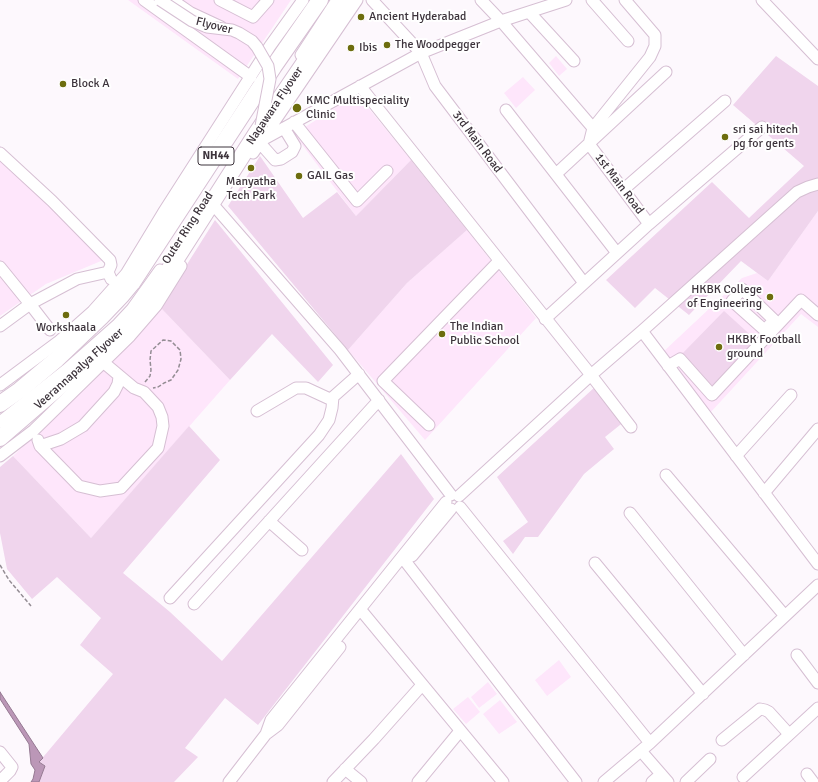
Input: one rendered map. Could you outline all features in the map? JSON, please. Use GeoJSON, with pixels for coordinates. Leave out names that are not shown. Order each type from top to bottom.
{"type":"FeatureCollection","features":[{"type":"Feature","properties":{"kind":"highway","name":"Outer Ring Road"},"geometry":{"type":"LineString","coordinates":[[109,309],[117,292],[132,283],[270,73],[320,0]]}},
{"type":"Feature","properties":{"kind":"highway","name":"Nagawara Flyover"},"geometry":{"type":"LineString","coordinates":[[153,295],[261,136],[347,0]]}},
{"type":"Feature","properties":{"kind":"highway","name":"Veerannapalya Flyover"},"geometry":{"type":"LineString","coordinates":[[0,438],[117,337],[153,295]]}},
{"type":"Feature","properties":{"kind":"highway","name":"Veerannapalya Flyover"},"geometry":{"type":"LineString","coordinates":[[0,404],[22,396],[57,359],[109,309]]}},
{"type":"Feature","properties":{"kind":"street"},"geometry":{"type":"LineString","coordinates":[[144,0],[251,77]]}},
{"type":"Feature","properties":{"kind":"street","name":"Flyover"},"geometry":{"type":"LineString","coordinates":[[160,0],[192,21],[207,27],[232,30],[252,41],[257,47],[265,60],[270,79],[261,136]]}},
{"type":"Feature","properties":{"kind":"street"},"geometry":{"type":"LineString","coordinates":[[172,0],[191,13],[210,23],[270,46]]}},
{"type":"Feature","properties":{"kind":"street"},"geometry":{"type":"LineString","coordinates":[[220,0],[253,17],[268,0]]}},
{"type":"Feature","properties":{"kind":"street"},"geometry":{"type":"LineString","coordinates":[[0,385],[58,342],[117,292],[126,274],[163,213],[270,46],[303,0]]}},
{"type":"Feature","properties":{"kind":"street","name":"Outer Ring Road"},"geometry":{"type":"LineString","coordinates":[[0,422],[22,396],[94,346],[118,324],[136,304],[164,264],[336,0]]}},
{"type":"Feature","properties":{"kind":"street"},"geometry":{"type":"LineString","coordinates":[[0,456],[34,430],[130,336],[156,306],[261,136],[357,0]]}},
{"type":"Feature","properties":{"kind":"street","name":"3rd Main Road"},"geometry":{"type":"LineString","coordinates":[[372,0],[421,53],[435,86],[584,283]]}},
{"type":"Feature","properties":{"kind":"street"},"geometry":{"type":"LineString","coordinates":[[481,0],[593,128]]}},
{"type":"Feature","properties":{"kind":"street"},"geometry":{"type":"LineString","coordinates":[[530,0],[534,11],[574,61]]}},
{"type":"Feature","properties":{"kind":"street"},"geometry":{"type":"LineString","coordinates":[[261,136],[289,125],[421,53],[501,22],[566,0]]}},
{"type":"Feature","properties":{"kind":"street"},"geometry":{"type":"LineString","coordinates":[[592,0],[628,42]]}},
{"type":"Feature","properties":{"kind":"street"},"geometry":{"type":"LineString","coordinates":[[589,144],[593,128],[650,56],[655,46],[655,35],[625,0]]}},
{"type":"Feature","properties":{"kind":"street"},"geometry":{"type":"LineString","coordinates":[[762,0],[818,59]]}},
{"type":"Feature","properties":{"kind":"street"},"geometry":{"type":"LineString","coordinates":[[556,174],[666,72]]}},
{"type":"Feature","properties":{"kind":"street"},"geometry":{"type":"LineString","coordinates":[[360,86],[631,427]]}},
{"type":"Feature","properties":{"kind":"street"},"geometry":{"type":"LineString","coordinates":[[624,189],[725,101]]}},
{"type":"Feature","properties":{"kind":"street"},"geometry":{"type":"LineString","coordinates":[[506,110],[617,253]]}},
{"type":"Feature","properties":{"kind":"street"},"geometry":{"type":"LineString","coordinates":[[261,136],[275,160],[281,160],[292,152],[295,146],[289,125]]}},
{"type":"Feature","properties":{"kind":"street"},"geometry":{"type":"LineString","coordinates":[[289,125],[357,201],[387,171]]}},
{"type":"Feature","properties":{"kind":"street"},"geometry":{"type":"LineString","coordinates":[[545,318],[649,224],[762,127]]}},
{"type":"Feature","properties":{"kind":"street","name":"1st Main Road"},"geometry":{"type":"LineString","coordinates":[[589,144],[649,224]]}},
{"type":"Feature","properties":{"kind":"street"},"geometry":{"type":"LineString","coordinates":[[0,153],[52,201],[110,260],[111,265],[108,272],[117,292]]}},
{"type":"Feature","properties":{"kind":"street"},"geometry":{"type":"LineString","coordinates":[[229,782],[266,734],[278,725],[363,612],[453,502],[591,375],[797,192],[818,184]]}},
{"type":"Feature","properties":{"kind":"street"},"geometry":{"type":"LineString","coordinates":[[216,208],[340,350],[379,400],[453,502],[650,743]]}},
{"type":"Feature","properties":{"kind":"street"},"geometry":{"type":"LineString","coordinates":[[429,425],[383,381],[499,261]]}},
{"type":"Feature","properties":{"kind":"street"},"geometry":{"type":"LineString","coordinates":[[0,268],[50,330]]}},
{"type":"Feature","properties":{"kind":"street"},"geometry":{"type":"LineString","coordinates":[[0,326],[30,304],[77,279],[89,275],[108,272]]}},
{"type":"Feature","properties":{"kind":"street"},"geometry":{"type":"LineString","coordinates":[[668,366],[680,358],[712,395],[767,332],[802,300],[818,315]]}},
{"type":"Feature","properties":{"kind":"street"},"geometry":{"type":"LineString","coordinates":[[642,331],[818,564]]}},
{"type":"Feature","properties":{"kind":"street"},"geometry":{"type":"LineString","coordinates":[[34,430],[40,446],[79,486],[100,491],[121,488],[158,448],[163,426],[162,417],[158,407],[144,392],[134,388],[103,362]]}},
{"type":"Feature","properties":{"kind":"street"},"geometry":{"type":"LineString","coordinates":[[170,598],[319,435],[329,420],[332,400],[335,394],[359,374]]}},
{"type":"Feature","properties":{"kind":"street"},"geometry":{"type":"LineString","coordinates":[[40,446],[61,439],[83,426],[114,392],[118,384],[119,376]]}},
{"type":"Feature","properties":{"kind":"street"},"geometry":{"type":"LineString","coordinates":[[257,411],[300,388],[306,388],[332,400]]}},
{"type":"Feature","properties":{"kind":"street"},"geometry":{"type":"LineString","coordinates":[[736,456],[791,395]]}},
{"type":"Feature","properties":{"kind":"street"},"geometry":{"type":"LineString","coordinates":[[194,604],[379,400]]}},
{"type":"Feature","properties":{"kind":"street"},"geometry":{"type":"LineString","coordinates":[[764,493],[818,429]]}},
{"type":"Feature","properties":{"kind":"street"},"geometry":{"type":"LineString","coordinates":[[666,475],[785,616]]}},
{"type":"Feature","properties":{"kind":"street"},"geometry":{"type":"LineString","coordinates":[[630,513],[744,655]]}},
{"type":"Feature","properties":{"kind":"street"},"geometry":{"type":"LineString","coordinates":[[269,521],[302,550]]}},
{"type":"Feature","properties":{"kind":"street"},"geometry":{"type":"LineString","coordinates":[[404,560],[576,782]]}},
{"type":"Feature","properties":{"kind":"street"},"geometry":{"type":"LineString","coordinates":[[595,563],[703,694]]}},
{"type":"Feature","properties":{"kind":"street"},"geometry":{"type":"LineString","coordinates":[[604,782],[650,743],[818,586]]}},
{"type":"Feature","properties":{"kind":"street"},"geometry":{"type":"LineString","coordinates":[[363,612],[503,782]]}},
{"type":"Feature","properties":{"kind":"street"},"geometry":{"type":"LineString","coordinates":[[797,655],[818,683]]}},
{"type":"Feature","properties":{"kind":"street"},"geometry":{"type":"LineString","coordinates":[[333,782],[422,685]]}},
{"type":"Feature","properties":{"kind":"street"},"geometry":{"type":"LineString","coordinates":[[743,777],[818,708]]}},
{"type":"Feature","properties":{"kind":"street"},"geometry":{"type":"LineString","coordinates":[[722,740],[760,709],[768,712],[789,734]]}},
{"type":"Feature","properties":{"kind":"street"},"geometry":{"type":"LineString","coordinates":[[418,782],[460,731]]}},
{"type":"Feature","properties":{"kind":"street"},"geometry":{"type":"LineString","coordinates":[[641,751],[664,778],[652,782]]}},
{"type":"Feature","properties":{"kind":"street"},"geometry":{"type":"LineString","coordinates":[[0,752],[12,767],[0,781]]}},
{"type":"Feature","properties":{"kind":"street"},"geometry":{"type":"LineString","coordinates":[[686,782],[710,759]]}},
{"type":"Feature","properties":{"kind":"street"},"geometry":{"type":"LineString","coordinates":[[345,769],[361,782]]}},
{"type":"Feature","properties":{"kind":"path"},"geometry":{"type":"LineString","coordinates":[[146,385],[145,382],[150,376],[151,370],[151,351],[163,340],[171,341],[180,350],[181,359],[178,370],[171,380],[151,389]]}},
{"type":"Feature","properties":{"kind":"path"},"geometry":{"type":"LineString","coordinates":[[0,565],[9,580],[31,606]]}},
{"type":"Feature","properties":{"kind":"shaded area"},"geometry":{"type":"Polygon","coordinates":[[[128,0],[291,0],[238,79],[128,0]]]}},
{"type":"Feature","properties":{"kind":"shaded area"},"geometry":{"type":"Polygon","coordinates":[[[556,56],[567,69],[559,76],[549,63],[556,56]]]}},
{"type":"Feature","properties":{"kind":"shaded area"},"geometry":{"type":"Polygon","coordinates":[[[776,56],[818,86],[818,211],[768,281],[741,261],[689,315],[655,288],[635,308],[606,280],[712,182],[749,218],[804,166],[733,105],[776,56]]]}},
{"type":"Feature","properties":{"kind":"shaded area"},"geometry":{"type":"Polygon","coordinates":[[[523,77],[535,90],[516,108],[504,93],[523,77]]]}},
{"type":"Feature","properties":{"kind":"shaded area"},"geometry":{"type":"Polygon","coordinates":[[[357,94],[411,160],[356,216],[294,134],[357,94]]]}},
{"type":"Feature","properties":{"kind":"shaded area"},"geometry":{"type":"Polygon","coordinates":[[[0,146],[113,256],[46,284],[0,316],[0,146]]]}},
{"type":"Feature","properties":{"kind":"shaded area"},"geometry":{"type":"Polygon","coordinates":[[[260,156],[303,218],[337,192],[356,216],[411,160],[467,230],[407,283],[348,350],[228,206],[260,156]]]}},
{"type":"Feature","properties":{"kind":"shaded area","name":"HKBK College of Engineering"},"geometry":{"type":"Polygon","coordinates":[[[818,211],[818,327],[801,314],[710,413],[663,352],[742,278],[757,273],[768,281],[818,211]]]}},
{"type":"Feature","properties":{"kind":"shaded area"},"geometry":{"type":"Polygon","coordinates":[[[215,220],[333,365],[318,382],[272,334],[230,380],[160,307],[215,220]]]}},
{"type":"Feature","properties":{"kind":"shaded area","name":"The Indian Public School"},"geometry":{"type":"Polygon","coordinates":[[[467,230],[536,318],[425,440],[348,350],[407,283],[467,230]]]}},
{"type":"Feature","properties":{"kind":"shaded area"},"geometry":{"type":"Polygon","coordinates":[[[160,307],[230,380],[91,538],[13,456],[111,359],[160,307]]]}},
{"type":"Feature","properties":{"kind":"shaded area","name":"HKBK Football ground"},"geometry":{"type":"Polygon","coordinates":[[[724,311],[756,340],[711,387],[682,354],[724,311]]]}},
{"type":"Feature","properties":{"kind":"shaded area"},"geometry":{"type":"Polygon","coordinates":[[[596,386],[625,421],[605,437],[614,449],[584,474],[538,537],[525,537],[513,554],[503,541],[528,522],[497,477],[596,386]]]}},
{"type":"Feature","properties":{"kind":"shaded area"},"geometry":{"type":"Polygon","coordinates":[[[189,426],[220,460],[123,573],[170,612],[222,661],[401,454],[434,499],[258,725],[225,698],[185,748],[198,757],[174,782],[39,782],[45,766],[39,762],[113,674],[80,645],[101,618],[57,577],[32,599],[7,569],[0,533],[0,467],[13,456],[91,538],[189,426]]]}},
{"type":"Feature","properties":{"kind":"shaded area"},"geometry":{"type":"Polygon","coordinates":[[[559,660],[571,677],[547,696],[535,680],[559,660]]]}},
{"type":"Feature","properties":{"kind":"shaded area"},"geometry":{"type":"Polygon","coordinates":[[[488,682],[497,694],[479,708],[471,697],[488,682]]]}},
{"type":"Feature","properties":{"kind":"shaded area"},"geometry":{"type":"Polygon","coordinates":[[[0,692],[43,758],[39,762],[45,766],[39,782],[31,782],[35,770],[31,764],[29,744],[0,699],[0,692]]]}},
{"type":"Feature","properties":{"kind":"shaded area"},"geometry":{"type":"Polygon","coordinates":[[[468,697],[480,712],[466,724],[453,709],[468,697]]]}},
{"type":"Feature","properties":{"kind":"shaded area"},"geometry":{"type":"Polygon","coordinates":[[[500,700],[517,722],[499,734],[483,714],[500,700]]]}},
{"type":"Feature","properties":{"kind":"place","name":"Ancient Hyderabad"},"geometry":{"type":"Point","coordinates":[361,17]}},
{"type":"Feature","properties":{"kind":"place","name":"The Woodpegger"},"geometry":{"type":"Point","coordinates":[387,45]}},
{"type":"Feature","properties":{"kind":"place","name":"Ibis"},"geometry":{"type":"Point","coordinates":[351,48]}},
{"type":"Feature","properties":{"kind":"place","name":"Block A"},"geometry":{"type":"Point","coordinates":[63,84]}},
{"type":"Feature","properties":{"kind":"place","name":"KMC Multispeciality Clinic"},"geometry":{"type":"Point","coordinates":[297,108]}},
{"type":"Feature","properties":{"kind":"place","name":"sri sai hitech pg for gents"},"geometry":{"type":"Point","coordinates":[725,137]}},
{"type":"Feature","properties":{"kind":"place","name":"Manyatha Tech Park"},"geometry":{"type":"Point","coordinates":[251,168]}},
{"type":"Feature","properties":{"kind":"place","name":"GAIL Gas"},"geometry":{"type":"Point","coordinates":[299,176]}},
{"type":"Feature","properties":{"kind":"place","name":"HKBK College of Engineering"},"geometry":{"type":"Point","coordinates":[770,297]}},
{"type":"Feature","properties":{"kind":"place","name":"Workshaala"},"geometry":{"type":"Point","coordinates":[66,315]}},
{"type":"Feature","properties":{"kind":"place","name":"The Indian Public School"},"geometry":{"type":"Point","coordinates":[442,334]}},
{"type":"Feature","properties":{"kind":"place","name":"HKBK Football ground"},"geometry":{"type":"Point","coordinates":[719,347]}}]}
